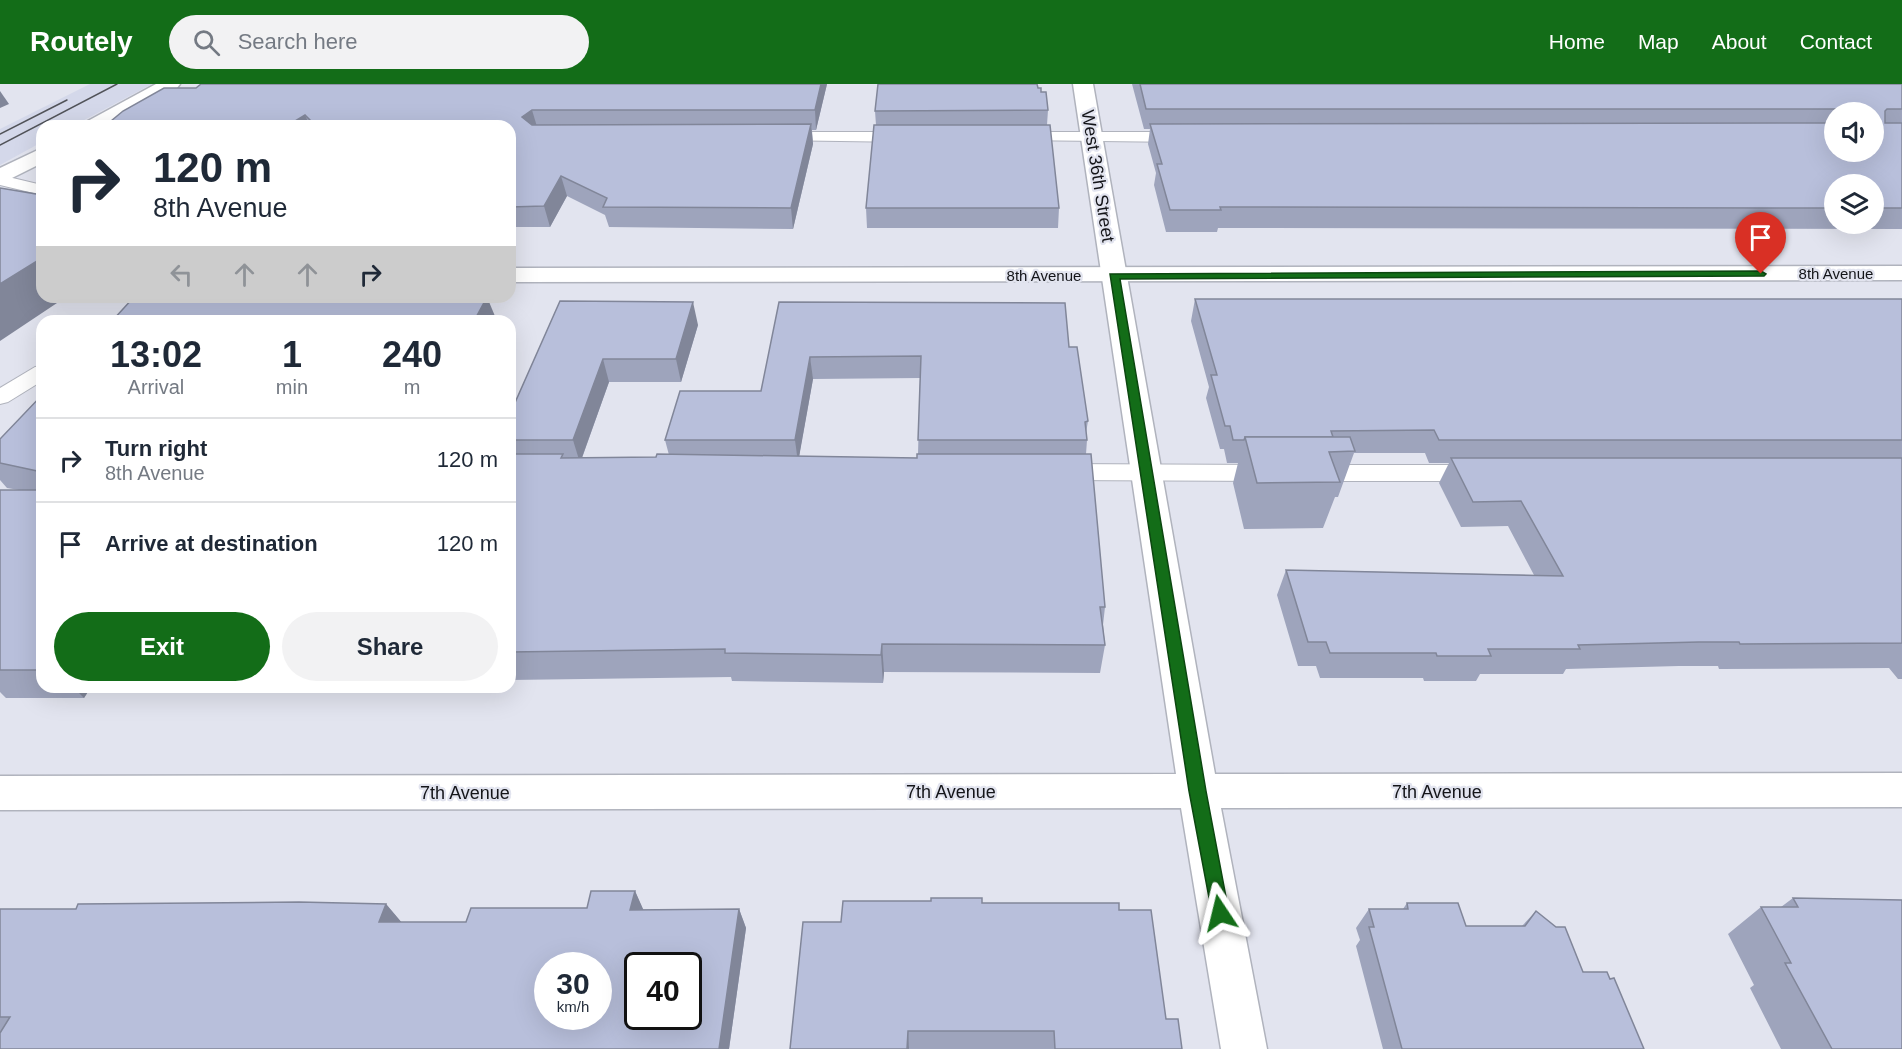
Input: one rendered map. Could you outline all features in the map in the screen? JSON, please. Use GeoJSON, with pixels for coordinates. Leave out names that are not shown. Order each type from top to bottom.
{"type":"FeatureCollection","features":[{"type":"Feature","properties":{"kind":"street"},"geometry":{"type":"LineString","coordinates":[[104,120],[170,84]]}},
{"type":"Feature","properties":{"kind":"street","name":"West 36th Street"},"geometry":{"type":"LineString","coordinates":[[1083,84],[1198,791],[1244,1049]]}},
{"type":"Feature","properties":{"kind":"street"},"geometry":{"type":"LineString","coordinates":[[0,179],[36,158]]}},
{"type":"Feature","properties":{"kind":"street","name":"8th Avenue"},"geometry":{"type":"LineString","coordinates":[[516,275],[1114,276],[1902,273]]}},
{"type":"Feature","properties":{"kind":"street","name":"7th Avenue"},"geometry":{"type":"LineString","coordinates":[[0,793],[1902,790]]}},
{"type":"Feature","properties":{"kind":"lane"},"geometry":{"type":"LineString","coordinates":[[762,137],[927,137]]}},
{"type":"Feature","properties":{"kind":"lane"},"geometry":{"type":"LineString","coordinates":[[997,137],[1199,137]]}},
{"type":"Feature","properties":{"kind":"lane"},"geometry":{"type":"LineString","coordinates":[[0,179],[36,188]]}},
{"type":"Feature","properties":{"kind":"lane"},"geometry":{"type":"LineString","coordinates":[[0,397],[36,376]]}},
{"type":"Feature","properties":{"kind":"lane"},"geometry":{"type":"LineString","coordinates":[[1035,472],[1496,473]]}},
{"type":"Feature","properties":{"kind":"shaded area"},"geometry":{"type":"Polygon","coordinates":[[[90,84],[152,84],[84,120],[36,120],[36,145],[0,165],[0,129],[90,84]]]}},
{"type":"Feature","properties":{"kind":"building"},"geometry":{"type":"Polygon","coordinates":[[[201,84],[821,84],[815,110],[532,110],[522,117],[532,125],[811,124],[791,208],[603,207],[607,198],[561,176],[544,206],[516,207],[516,120],[310,120],[305,115],[297,120],[112,120],[123,111],[164,88],[196,88],[201,84]]]}},
{"type":"Feature","properties":{"kind":"building"},"geometry":{"type":"Polygon","coordinates":[[[878,84],[1037,84],[1041,92],[1046,92],[1048,110],[875,111],[878,84]]]}},
{"type":"Feature","properties":{"kind":"building"},"geometry":{"type":"Polygon","coordinates":[[[1140,84],[1902,84],[1902,109],[1887,109],[1885,123],[1902,123],[1902,208],[1884,208],[1884,174],[1824,174],[1824,208],[1220,207],[1221,210],[1170,210],[1157,164],[1162,164],[1150,124],[1824,123],[1824,162],[1884,162],[1884,102],[1824,102],[1824,109],[1146,109],[1140,84]]]}},
{"type":"Feature","properties":{"kind":"building"},"geometry":{"type":"Polygon","coordinates":[[[874,125],[1050,125],[1059,208],[866,208],[874,125]]]}},
{"type":"Feature","properties":{"kind":"building"},"geometry":{"type":"Polygon","coordinates":[[[0,188],[36,194],[36,262],[0,284],[0,188]]]}},
{"type":"Feature","properties":{"kind":"building"},"geometry":{"type":"Polygon","coordinates":[[[1195,299],[1902,299],[1902,440],[1439,440],[1434,430],[1331,431],[1333,437],[1245,437],[1244,440],[1233,440],[1230,426],[1225,426],[1211,375],[1217,375],[1195,299]]]}},
{"type":"Feature","properties":{"kind":"building"},"geometry":{"type":"Polygon","coordinates":[[[560,301],[693,302],[676,359],[603,359],[573,440],[516,440],[516,400],[560,301]]]}},
{"type":"Feature","properties":{"kind":"building"},"geometry":{"type":"Polygon","coordinates":[[[779,302],[1065,303],[1069,347],[1077,347],[1088,421],[1085,422],[1087,440],[918,440],[921,356],[810,357],[795,440],[665,440],[680,391],[761,391],[779,302]]]}},
{"type":"Feature","properties":{"kind":"building"},"geometry":{"type":"Polygon","coordinates":[[[128,303],[484,303],[477,315],[118,315],[128,303]]]}},
{"type":"Feature","properties":{"kind":"building"},"geometry":{"type":"Polygon","coordinates":[[[36,401],[36,471],[0,463],[0,439],[36,401]]]}},
{"type":"Feature","properties":{"kind":"building"},"geometry":{"type":"Polygon","coordinates":[[[1245,437],[1350,437],[1355,451],[1329,452],[1340,482],[1257,483],[1245,437]]]}},
{"type":"Feature","properties":{"kind":"building"},"geometry":{"type":"Polygon","coordinates":[[[516,454],[563,454],[561,458],[656,457],[657,454],[917,458],[917,454],[1091,454],[1105,607],[1100,607],[1105,645],[882,644],[881,655],[725,653],[725,649],[516,652],[516,454]]]}},
{"type":"Feature","properties":{"kind":"building"},"geometry":{"type":"Polygon","coordinates":[[[1451,458],[1902,458],[1902,643],[1699,642],[1578,645],[1580,649],[1488,649],[1491,656],[1437,656],[1436,653],[1330,653],[1326,642],[1308,642],[1286,570],[1563,576],[1521,501],[1473,502],[1451,458]]]}},
{"type":"Feature","properties":{"kind":"building"},"geometry":{"type":"Polygon","coordinates":[[[0,490],[36,490],[36,670],[0,670],[0,490]]]}},
{"type":"Feature","properties":{"kind":"building"},"geometry":{"type":"Polygon","coordinates":[[[591,891],[635,891],[630,910],[739,909],[719,1049],[0,1049],[0,1033],[10,1017],[0,1017],[0,909],[76,909],[78,904],[299,902],[386,904],[379,922],[466,922],[471,908],[587,908],[591,891]]]}},
{"type":"Feature","properties":{"kind":"building"},"geometry":{"type":"Polygon","coordinates":[[[931,898],[982,898],[982,903],[1119,903],[1119,910],[1151,910],[1166,1019],[1178,1019],[1182,1049],[1055,1049],[1054,1031],[908,1031],[907,1049],[790,1049],[803,922],[841,922],[843,901],[931,901],[931,898]]]}},
{"type":"Feature","properties":{"kind":"building"},"geometry":{"type":"Polygon","coordinates":[[[1793,898],[1902,900],[1902,1049],[1832,1049],[1785,963],[1791,963],[1761,907],[1798,907],[1793,898]]]}},
{"type":"Feature","properties":{"kind":"building"},"geometry":{"type":"Polygon","coordinates":[[[1407,903],[1458,903],[1466,926],[1525,926],[1536,911],[1556,927],[1565,927],[1583,972],[1607,972],[1610,979],[1614,978],[1644,1049],[1402,1049],[1369,927],[1374,927],[1369,909],[1408,909],[1407,903]]]}},
{"type":"Feature","properties":{"kind":"tram line"},"geometry":{"type":"LineString","coordinates":[[48,120],[117,84]]}},
{"type":"Feature","properties":{"kind":"tram line"},"geometry":{"type":"LineString","coordinates":[[0,134],[67,100]]}},
{"type":"Feature","properties":{"kind":"tram line"},"geometry":{"type":"LineString","coordinates":[[0,145],[36,126]]}},
{"type":"Feature","properties":{"kind":"route"},"geometry":{"type":"LineString","coordinates":[[1220,913],[1114,276],[1761,274]]}}]}
